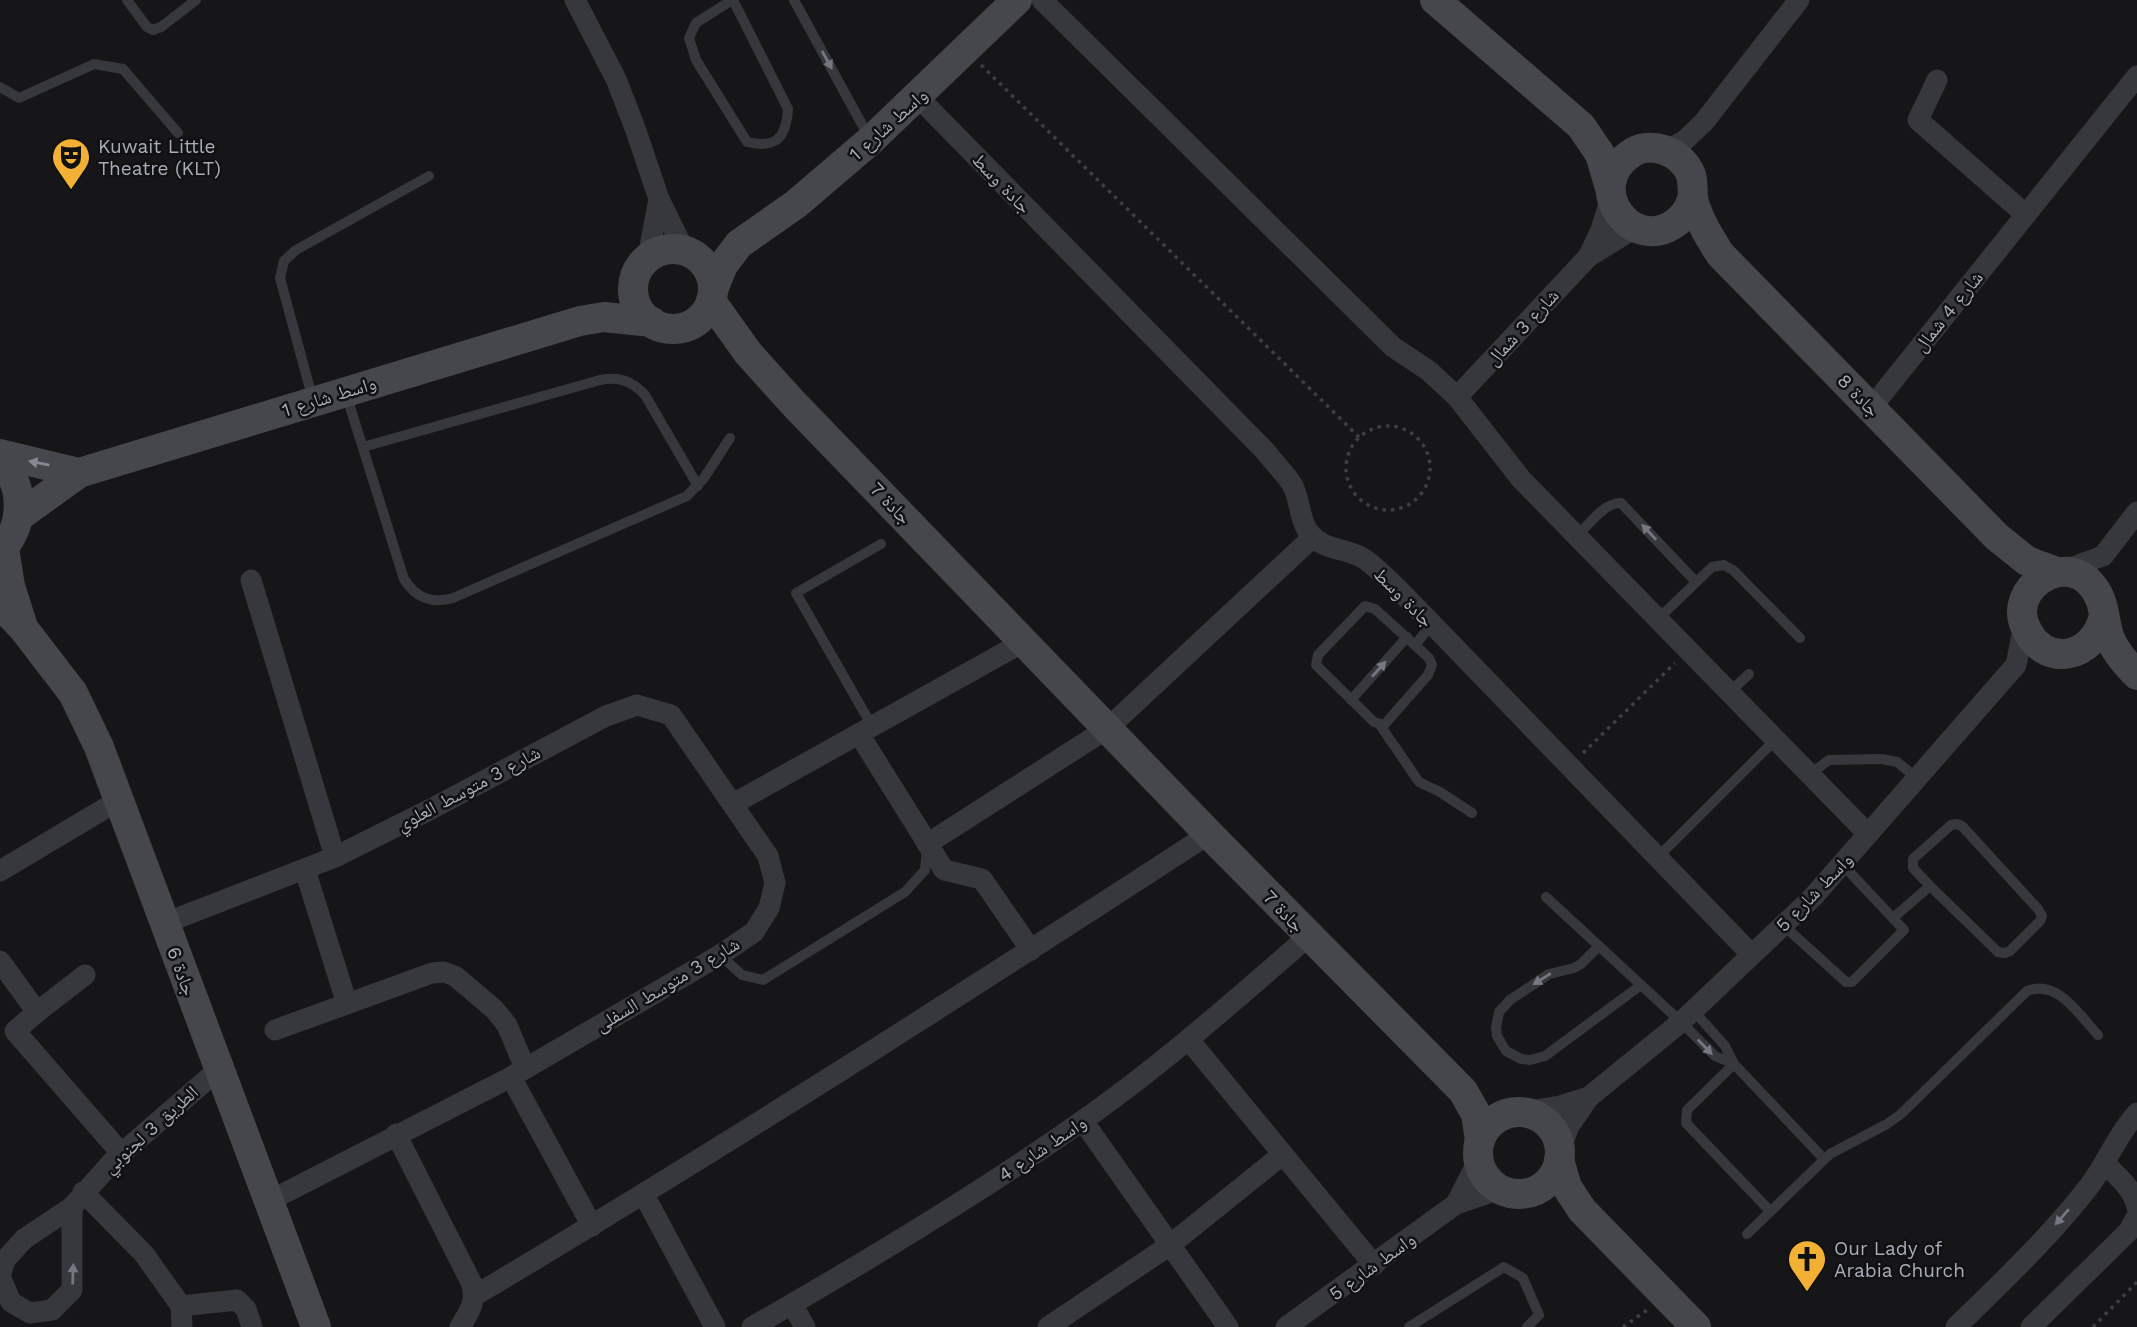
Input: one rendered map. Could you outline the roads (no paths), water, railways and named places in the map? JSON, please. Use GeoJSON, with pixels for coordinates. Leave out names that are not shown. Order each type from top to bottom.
{"type":"FeatureCollection","features":[{"type":"Feature","properties":{"kind":"main road","name":"واسط شارع 1"},"geometry":{"type":"LineString","coordinates":[[712,295],[723,265],[739,244],[796,204],[871,140],[967,51],[1017,0]]}},
{"type":"Feature","properties":{"kind":"main road"},"geometry":{"type":"LineString","coordinates":[[1434,0],[1581,126],[1613,141],[1657,149],[1680,158],[1691,186],[1690,206],[1682,218],[1667,228],[1644,229],[1623,219],[1616,211],[1600,155],[1581,126]]}},
{"type":"Feature","properties":{"kind":"main road"},"geometry":{"type":"LineString","coordinates":[[1610,193],[1613,173],[1620,161],[1633,152],[1657,149]]}},
{"type":"Feature","properties":{"kind":"main road","name":"جادة 8"},"geometry":{"type":"LineString","coordinates":[[1691,186],[1703,227],[1720,254],[1997,537],[2026,561],[2059,572]]}},
{"type":"Feature","properties":{"kind":"main road","name":"جادة 8"},"geometry":{"type":"LineString","coordinates":[[1644,229],[1686,240],[1720,254]]}},
{"type":"Feature","properties":{"kind":"main road","name":"واسط شارع 1"},"geometry":{"type":"LineString","coordinates":[[688,252],[716,249],[750,236]]}},
{"type":"Feature","properties":{"kind":"main road"},"geometry":{"type":"LineString","coordinates":[[671,249],[688,252],[707,269],[712,295],[698,320],[665,325],[637,306],[633,284],[640,265],[648,257],[671,249]]}},
{"type":"Feature","properties":{"kind":"main road","name":"واسط شارع 1"},"geometry":{"type":"LineString","coordinates":[[580,321],[633,284]]}},
{"type":"Feature","properties":{"kind":"main road","name":"جادة 7"},"geometry":{"type":"LineString","coordinates":[[712,295],[722,320],[762,369],[1308,936],[1463,1091],[1476,1114],[1479,1150]]}},
{"type":"Feature","properties":{"kind":"main road","name":"واسط شارع 1"},"geometry":{"type":"LineString","coordinates":[[18,517],[79,473],[580,321],[604,317],[665,325]]}},
{"type":"Feature","properties":{"kind":"main road","name":"جادة 7"},"geometry":{"type":"LineString","coordinates":[[665,325],[703,334],[724,344],[762,369]]}},
{"type":"Feature","properties":{"kind":"main road"},"geometry":{"type":"LineString","coordinates":[[0,454],[79,473]]}},
{"type":"Feature","properties":{"kind":"main road"},"geometry":{"type":"LineString","coordinates":[[0,460],[14,479],[19,498],[18,517],[13,533],[2,549]]}},
{"type":"Feature","properties":{"kind":"main road","name":"جادة 8"},"geometry":{"type":"LineString","coordinates":[[1997,537],[2013,572],[2023,618]]}},
{"type":"Feature","properties":{"kind":"main road","name":"جادة 6"},"geometry":{"type":"LineString","coordinates":[[2,549],[23,628]]}},
{"type":"Feature","properties":{"kind":"main road"},"geometry":{"type":"LineString","coordinates":[[2073,573],[2086,579],[2098,592],[2110,638],[2131,668],[2071,651],[2046,650],[2035,642],[2023,618],[2026,594],[2046,575],[2073,573]]}},
{"type":"Feature","properties":{"kind":"main road","name":"جادة 6"},"geometry":{"type":"LineString","coordinates":[[0,604],[23,628],[73,693],[99,747],[316,1327]]}},
{"type":"Feature","properties":{"kind":"main road"},"geometry":{"type":"LineString","coordinates":[[2071,651],[2093,641],[2101,629],[2104,610]]}},
{"type":"Feature","properties":{"kind":"main road","name":"جادة 7"},"geometry":{"type":"LineString","coordinates":[[1463,1091],[1488,1104],[1518,1112]]}},
{"type":"Feature","properties":{"kind":"main road"},"geometry":{"type":"LineString","coordinates":[[1582,1210],[1558,1196],[1514,1194],[1490,1182],[1479,1150],[1486,1127],[1497,1118],[1518,1112],[1538,1116],[1549,1125],[1557,1136],[1567,1187],[1582,1210],[1696,1327]]}},
{"type":"Feature","properties":{"kind":"main road"},"geometry":{"type":"LineString","coordinates":[[1529,1193],[1543,1186],[1554,1174],[1560,1155]]}},
{"type":"Feature","properties":{"kind":"street"},"geometry":{"type":"LineString","coordinates":[[575,0],[615,79],[659,199],[688,252]]}},
{"type":"Feature","properties":{"kind":"street"},"geometry":{"type":"LineString","coordinates":[[1042,0],[1393,347],[1429,371],[1457,397],[1521,479],[1868,834]]}},
{"type":"Feature","properties":{"kind":"street"},"geometry":{"type":"LineString","coordinates":[[1657,149],[1684,141],[1704,122],[1790,4]]}},
{"type":"Feature","properties":{"kind":"street","name":"شارع 4 شمال"},"geometry":{"type":"LineString","coordinates":[[1871,408],[2137,76]]}},
{"type":"Feature","properties":{"kind":"street"},"geometry":{"type":"LineString","coordinates":[[1937,80],[1918,120],[2026,215]]}},
{"type":"Feature","properties":{"kind":"street","name":"جادة وسط"},"geometry":{"type":"LineString","coordinates":[[918,97],[1266,452],[1292,484],[1301,507],[1303,525],[1313,537],[1327,547],[1365,559],[1438,630],[1751,954]]}},
{"type":"Feature","properties":{"kind":"street"},"geometry":{"type":"LineString","coordinates":[[1691,186],[1694,149],[1704,122]]}},
{"type":"Feature","properties":{"kind":"street","name":"شارع 3 شمال"},"geometry":{"type":"LineString","coordinates":[[1457,397],[1588,257],[1601,230],[1610,193]]}},
{"type":"Feature","properties":{"kind":"street"},"geometry":{"type":"LineString","coordinates":[[648,257],[659,199]]}},
{"type":"Feature","properties":{"kind":"street","name":"شارع 3 شمال"},"geometry":{"type":"LineString","coordinates":[[1588,257],[1644,229]]}},
{"type":"Feature","properties":{"kind":"street"},"geometry":{"type":"LineString","coordinates":[[2104,610],[2100,578],[2103,556],[2137,512]]}},
{"type":"Feature","properties":{"kind":"street"},"geometry":{"type":"LineString","coordinates":[[928,845],[1108,728],[1313,537]]}},
{"type":"Feature","properties":{"kind":"street"},"geometry":{"type":"LineString","coordinates":[[2059,572],[2103,556]]}},
{"type":"Feature","properties":{"kind":"street"},"geometry":{"type":"LineString","coordinates":[[251,580],[335,857]]}},
{"type":"Feature","properties":{"kind":"street"},"geometry":{"type":"LineString","coordinates":[[2023,618],[2017,665],[2071,651]]}},
{"type":"Feature","properties":{"kind":"street"},"geometry":{"type":"LineString","coordinates":[[733,804],[1025,641]]}},
{"type":"Feature","properties":{"kind":"street","name":"واسط شارع 5"},"geometry":{"type":"LineString","coordinates":[[1560,1155],[1569,1126],[1589,1097],[1687,1016],[1813,897],[2017,665]]}},
{"type":"Feature","properties":{"kind":"street","name":"شارع 3 متوسط العلوي"},"geometry":{"type":"LineString","coordinates":[[165,923],[335,857],[606,716],[637,705],[671,715],[733,804]]}},
{"type":"Feature","properties":{"kind":"street"},"geometry":{"type":"LineString","coordinates":[[865,730],[944,870],[982,879],[1031,950]]}},
{"type":"Feature","properties":{"kind":"street"},"geometry":{"type":"LineString","coordinates":[[0,871],[119,800]]}},
{"type":"Feature","properties":{"kind":"street","name":"شارع 3 متوسط السفلى"},"geometry":{"type":"LineString","coordinates":[[269,1201],[518,1072],[720,955],[754,932],[769,908],[775,883],[768,856],[733,804]]}},
{"type":"Feature","properties":{"kind":"street"},"geometry":{"type":"LineString","coordinates":[[474,1296],[644,1195],[1209,834]]}},
{"type":"Feature","properties":{"kind":"street"},"geometry":{"type":"LineString","coordinates":[[305,870],[347,1004]]}},
{"type":"Feature","properties":{"kind":"street","name":"واسط شارع 4"},"geometry":{"type":"LineString","coordinates":[[752,1327],[964,1199],[1083,1121],[1189,1040],[1308,936]]}},
{"type":"Feature","properties":{"kind":"street"},"geometry":{"type":"LineString","coordinates":[[0,961],[37,1012]]}},
{"type":"Feature","properties":{"kind":"street"},"geometry":{"type":"LineString","coordinates":[[275,1030],[432,973],[449,973],[460,979],[503,1019],[518,1072],[592,1226]]}},
{"type":"Feature","properties":{"kind":"street"},"geometry":{"type":"LineString","coordinates":[[85,975],[8,1037],[121,1153]]}},
{"type":"Feature","properties":{"kind":"street"},"geometry":{"type":"LineString","coordinates":[[1189,1040],[1374,1265]]}},
{"type":"Feature","properties":{"kind":"street","name":"الطريق 3 لجنوبي"},"geometry":{"type":"LineString","coordinates":[[78,1200],[72,1290],[52,1310],[29,1320],[12,1302],[0,1276],[5,1260],[24,1239],[78,1200],[121,1153],[219,1069]]}},
{"type":"Feature","properties":{"kind":"street","name":"واسط شارع 5"},"geometry":{"type":"LineString","coordinates":[[1518,1112],[1589,1097]]}},
{"type":"Feature","properties":{"kind":"street"},"geometry":{"type":"LineString","coordinates":[[1956,1327],[2051,1230],[2090,1185],[2118,1135],[2137,1113]]}},
{"type":"Feature","properties":{"kind":"street"},"geometry":{"type":"LineString","coordinates":[[1083,1121],[1228,1327]]}},
{"type":"Feature","properties":{"kind":"street"},"geometry":{"type":"LineString","coordinates":[[396,1135],[472,1284],[473,1307],[460,1327]]}},
{"type":"Feature","properties":{"kind":"street","name":"واسط شارع 5"},"geometry":{"type":"LineString","coordinates":[[1456,1204],[1479,1150]]}},
{"type":"Feature","properties":{"kind":"street"},"geometry":{"type":"LineString","coordinates":[[1048,1327],[1170,1245],[1282,1155]]}},
{"type":"Feature","properties":{"kind":"street"},"geometry":{"type":"LineString","coordinates":[[2104,1163],[2129,1189],[2137,1207]]}},
{"type":"Feature","properties":{"kind":"street","name":"واسط شارع 5"},"geometry":{"type":"LineString","coordinates":[[1286,1327],[1456,1204],[1500,1189]]}},
{"type":"Feature","properties":{"kind":"street"},"geometry":{"type":"LineString","coordinates":[[644,1195],[715,1327]]}},
{"type":"Feature","properties":{"kind":"street"},"geometry":{"type":"LineString","coordinates":[[78,1200],[144,1254],[181,1316],[237,1300],[246,1309],[252,1327]]}},
{"type":"Feature","properties":{"kind":"street"},"geometry":{"type":"LineString","coordinates":[[2031,1327],[2129,1231],[2137,1216]]}},
{"type":"Feature","properties":{"kind":"street"},"geometry":{"type":"LineString","coordinates":[[792,1304],[805,1327]]}},
{"type":"Feature","properties":{"kind":"lane"},"geometry":{"type":"LineString","coordinates":[[127,0],[147,27],[153,30],[159,29],[196,0]]}},
{"type":"Feature","properties":{"kind":"lane"},"geometry":{"type":"LineString","coordinates":[[732,0],[788,109],[787,126],[782,136],[761,145],[747,142],[696,60],[689,38],[696,23],[732,0]]}},
{"type":"Feature","properties":{"kind":"lane"},"geometry":{"type":"LineString","coordinates":[[794,0],[871,140]]}},
{"type":"Feature","properties":{"kind":"lane"},"geometry":{"type":"LineString","coordinates":[[0,87],[19,98],[94,64],[123,69],[178,133]]}},
{"type":"Feature","properties":{"kind":"lane"},"geometry":{"type":"LineString","coordinates":[[313,401],[280,278],[284,261],[296,250],[429,176]]}},
{"type":"Feature","properties":{"kind":"lane"},"geometry":{"type":"LineString","coordinates":[[363,447],[600,380],[620,378],[638,387],[645,395],[698,486]]}},
{"type":"Feature","properties":{"kind":"lane"},"geometry":{"type":"LineString","coordinates":[[345,391],[404,579],[410,589],[430,600],[453,598],[680,499],[698,486],[730,438]]}},
{"type":"Feature","properties":{"kind":"lane"},"geometry":{"type":"LineString","coordinates":[[1577,536],[1609,505],[1620,503],[1696,582]]}},
{"type":"Feature","properties":{"kind":"lane"},"geometry":{"type":"LineString","coordinates":[[865,730],[796,593],[881,544]]}},
{"type":"Feature","properties":{"kind":"lane"},"geometry":{"type":"LineString","coordinates":[[1658,619],[1712,567],[1719,565],[1728,567],[1793,636]]}},
{"type":"Feature","properties":{"kind":"lane"},"geometry":{"type":"LineString","coordinates":[[1380,725],[1388,723],[1430,672],[1432,665],[1427,656],[1372,606],[1365,606],[1318,655],[1315,661],[1317,668],[1380,725],[1419,782],[1472,813]]}},
{"type":"Feature","properties":{"kind":"lane"},"geometry":{"type":"LineString","coordinates":[[1351,700],[1411,641],[1438,630]]}},
{"type":"Feature","properties":{"kind":"lane"},"geometry":{"type":"LineString","coordinates":[[1427,656],[1438,630]]}},
{"type":"Feature","properties":{"kind":"lane"},"geometry":{"type":"LineString","coordinates":[[1730,692],[1749,674]]}},
{"type":"Feature","properties":{"kind":"lane"},"geometry":{"type":"LineString","coordinates":[[1657,858],[1776,739]]}},
{"type":"Feature","properties":{"kind":"lane"},"geometry":{"type":"LineString","coordinates":[[1810,775],[1829,760],[1882,759],[1897,762],[1917,778]]}},
{"type":"Feature","properties":{"kind":"lane"},"geometry":{"type":"LineString","coordinates":[[1957,824],[2042,916],[2010,951],[1998,952],[1930,886],[1913,868],[1913,859],[1951,825],[1957,824]]}},
{"type":"Feature","properties":{"kind":"lane"},"geometry":{"type":"LineString","coordinates":[[720,955],[743,975],[763,980],[905,892],[925,870],[928,845]]}},
{"type":"Feature","properties":{"kind":"lane"},"geometry":{"type":"LineString","coordinates":[[1783,925],[1846,982],[1852,982],[1904,930],[1842,864]]}},
{"type":"Feature","properties":{"kind":"lane"},"geometry":{"type":"LineString","coordinates":[[1893,918],[1930,886]]}},
{"type":"Feature","properties":{"kind":"lane"},"geometry":{"type":"LineString","coordinates":[[1546,897],[1641,985],[1725,1046],[1734,1064],[1824,1158]]}},
{"type":"Feature","properties":{"kind":"lane"},"geometry":{"type":"LineString","coordinates":[[1599,946],[1581,964],[1549,974],[1504,1005],[1496,1019],[1496,1028],[1500,1044],[1506,1051],[1521,1059],[1530,1060],[1545,1056],[1641,985]]}},
{"type":"Feature","properties":{"kind":"lane"},"geometry":{"type":"LineString","coordinates":[[1747,1234],[1824,1158],[1901,1114],[2027,991],[2043,988],[2058,993],[2098,1035]]}},
{"type":"Feature","properties":{"kind":"lane"},"geometry":{"type":"LineString","coordinates":[[1687,1016],[1715,1056],[1734,1064]]}},
{"type":"Feature","properties":{"kind":"lane"},"geometry":{"type":"LineString","coordinates":[[1734,1064],[1687,1110],[1686,1123],[1770,1211]]}},
{"type":"Feature","properties":{"kind":"lane"},"geometry":{"type":"LineString","coordinates":[[1409,1327],[1504,1267],[1523,1278],[1539,1315],[1527,1327]]}},
{"type":"Feature","properties":{"kind":"place","name":"Kuwait Little Theatre (KLT)"},"geometry":{"type":"Point","coordinates":[71,191]}},
{"type":"Feature","properties":{"kind":"place","name":"Our Lady of Arabia Church"},"geometry":{"type":"Point","coordinates":[1807,1293]}}]}
